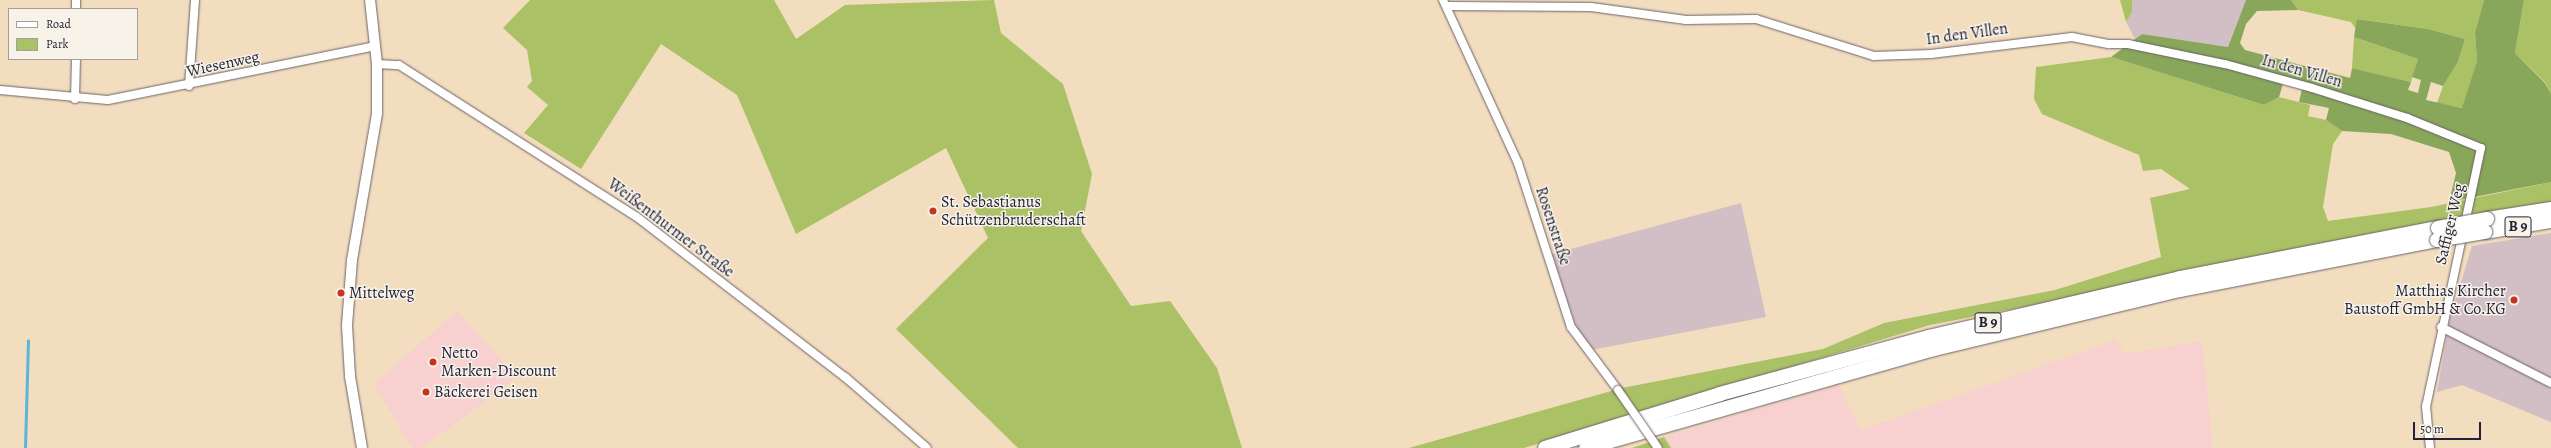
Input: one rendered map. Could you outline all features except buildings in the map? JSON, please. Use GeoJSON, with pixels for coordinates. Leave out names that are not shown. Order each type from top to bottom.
{"type":"FeatureCollection","features":[{"type":"Feature","properties":{"kind":"highway","name":"B 9"},"geometry":{"type":"LineString","coordinates":[[2486,226],[2551,209]]}},
{"type":"Feature","properties":{"kind":"highway","name":"B 9"},"geometry":{"type":"LineString","coordinates":[[1545,448],[1720,394],[1929,337],[2180,278],[2486,226],[2551,221]]}},
{"type":"Feature","properties":{"kind":"highway","name":"B 9"},"geometry":{"type":"LineString","coordinates":[[1586,448],[1934,349],[2180,290],[2438,234]]}},
{"type":"Feature","properties":{"kind":"street"},"geometry":{"type":"LineString","coordinates":[[189,86],[195,0]]}},
{"type":"Feature","properties":{"kind":"street"},"geometry":{"type":"LineString","coordinates":[[362,448],[351,382],[347,325],[352,260],[377,113],[378,64],[370,0]]}},
{"type":"Feature","properties":{"kind":"street","name":"In den Villen"},"geometry":{"type":"LineString","coordinates":[[1445,3],[1590,7],[1686,20],[1756,19],[1874,56],[1931,54],[2072,36],[2109,44],[2128,44],[2225,64],[2312,88],[2408,118],[2481,148]]}},
{"type":"Feature","properties":{"kind":"street","name":"Rosenstraße"},"geometry":{"type":"LineString","coordinates":[[1445,3],[1518,163],[1572,327],[1658,448]]}},
{"type":"Feature","properties":{"kind":"street","name":"Wiesenweg"},"geometry":{"type":"LineString","coordinates":[[0,90],[75,99],[108,100],[189,86],[376,46]]}},
{"type":"Feature","properties":{"kind":"street"},"geometry":{"type":"LineString","coordinates":[[75,99],[76,60]]}},
{"type":"Feature","properties":{"kind":"street","name":"Weißenthurmer Straße"},"geometry":{"type":"LineString","coordinates":[[378,64],[400,65],[637,217],[845,377],[927,448]]}},
{"type":"Feature","properties":{"kind":"street","name":"Saffiger Weg"},"geometry":{"type":"LineString","coordinates":[[2430,448],[2426,406],[2441,327],[2481,148]]}},
{"type":"Feature","properties":{"kind":"street"},"geometry":{"type":"LineString","coordinates":[[2441,327],[2551,384]]}},
{"type":"Feature","properties":{"kind":"shaded area"},"geometry":{"type":"Polygon","coordinates":[[[2132,0],[2246,0],[2228,47],[2142,34],[2135,39],[2126,22],[2132,12],[2132,0]]]}},
{"type":"Feature","properties":{"kind":"shaded area"},"geometry":{"type":"Polygon","coordinates":[[[1741,203],[1766,317],[1591,350],[1575,324],[1552,254],[1741,203]]]}},
{"type":"Feature","properties":{"kind":"shaded area"},"geometry":{"type":"Polygon","coordinates":[[[2551,233],[2551,422],[2462,385],[2437,392],[2450,318],[2472,246],[2551,233]]]}},
{"type":"Feature","properties":{"kind":"shaded area"},"geometry":{"type":"Polygon","coordinates":[[[457,311],[517,377],[451,427],[419,448],[412,448],[374,384],[457,311]]]}},
{"type":"Feature","properties":{"kind":"shaded area"},"geometry":{"type":"Polygon","coordinates":[[[2116,340],[2124,354],[2202,341],[2213,448],[1671,448],[1664,437],[1838,385],[1861,430],[2116,340]]]}},
{"type":"Feature","properties":{"kind":"green space"},"geometry":{"type":"Polygon","coordinates":[[[530,0],[774,0],[796,39],[845,5],[994,0],[1001,33],[1063,84],[1092,174],[1081,231],[1131,306],[1170,301],[1217,368],[1242,448],[1018,448],[896,329],[988,238],[946,148],[796,234],[737,95],[661,44],[581,169],[524,133],[548,105],[527,87],[532,81],[527,50],[503,28],[530,0]]]}},
{"type":"Feature","properties":{"kind":"green space"},"geometry":{"type":"Polygon","coordinates":[[[2120,0],[2132,0],[2132,12],[2126,22],[2120,0]]]}},
{"type":"Feature","properties":{"kind":"green space"},"geometry":{"type":"Polygon","coordinates":[[[2246,0],[2291,0],[2298,10],[2257,11],[2246,24],[2240,43],[2245,50],[2350,78],[2352,68],[2411,82],[2408,90],[2418,93],[2421,80],[2412,77],[2418,59],[2354,37],[2357,19],[2428,29],[2465,39],[2458,62],[2443,86],[2431,82],[2426,100],[2462,108],[2477,61],[2475,32],[2484,0],[2524,0],[2515,53],[2545,83],[2551,94],[2551,182],[2449,202],[2456,173],[2449,152],[2391,134],[2342,131],[2326,120],[2329,108],[2299,102],[2302,89],[2283,84],[2279,97],[2264,105],[2111,57],[2142,34],[2228,47],[2246,0]]]}},
{"type":"Feature","properties":{"kind":"green space"},"geometry":{"type":"Polygon","coordinates":[[[2291,0],[2484,0],[2475,32],[2477,61],[2463,108],[2437,103],[2443,86],[2458,62],[2465,39],[2428,29],[2358,19],[2356,29],[2351,22],[2298,10],[2291,0]]]}},
{"type":"Feature","properties":{"kind":"green space"},"geometry":{"type":"Polygon","coordinates":[[[2524,0],[2551,0],[2551,94],[2545,82],[2515,53],[2524,0]]]}},
{"type":"Feature","properties":{"kind":"green space"},"geometry":{"type":"Polygon","coordinates":[[[2354,37],[2418,59],[2411,82],[2352,68],[2354,37]]]}},
{"type":"Feature","properties":{"kind":"green space"},"geometry":{"type":"Polygon","coordinates":[[[2111,57],[2264,105],[2279,97],[2310,105],[2308,116],[2326,120],[2342,131],[2333,144],[2323,207],[2328,221],[2431,207],[2551,182],[2551,204],[1930,325],[1524,448],[1409,448],[1622,388],[1823,349],[1884,323],[2055,290],[2161,257],[2150,198],[2190,189],[2161,169],[2143,171],[2139,155],[2042,114],[2034,99],[2036,67],[2111,57]]]}},
{"type":"Feature","properties":{"kind":"green space"},"geometry":{"type":"Polygon","coordinates":[[[1664,437],[1671,448],[1632,448],[1664,437]]]}},
{"type":"Feature","properties":{"kind":"waterway"},"geometry":{"type":"LineString","coordinates":[[25,448],[28,341]]}},
{"type":"Feature","properties":{"kind":"place","name":"St. Sebastianus Schützenbruderschaft"},"geometry":{"type":"Point","coordinates":[933,211]}},
{"type":"Feature","properties":{"kind":"place","name":"Mittelweg"},"geometry":{"type":"Point","coordinates":[341,293]}},
{"type":"Feature","properties":{"kind":"place","name":"Matthias Kircher Baustoff GmbH & Co.KG"},"geometry":{"type":"Point","coordinates":[2514,300]}},
{"type":"Feature","properties":{"kind":"place","name":"Netto Marken-Discount"},"geometry":{"type":"Point","coordinates":[433,362]}},
{"type":"Feature","properties":{"kind":"place","name":"Bäckerei Geisen"},"geometry":{"type":"Point","coordinates":[426,392]}}]}
